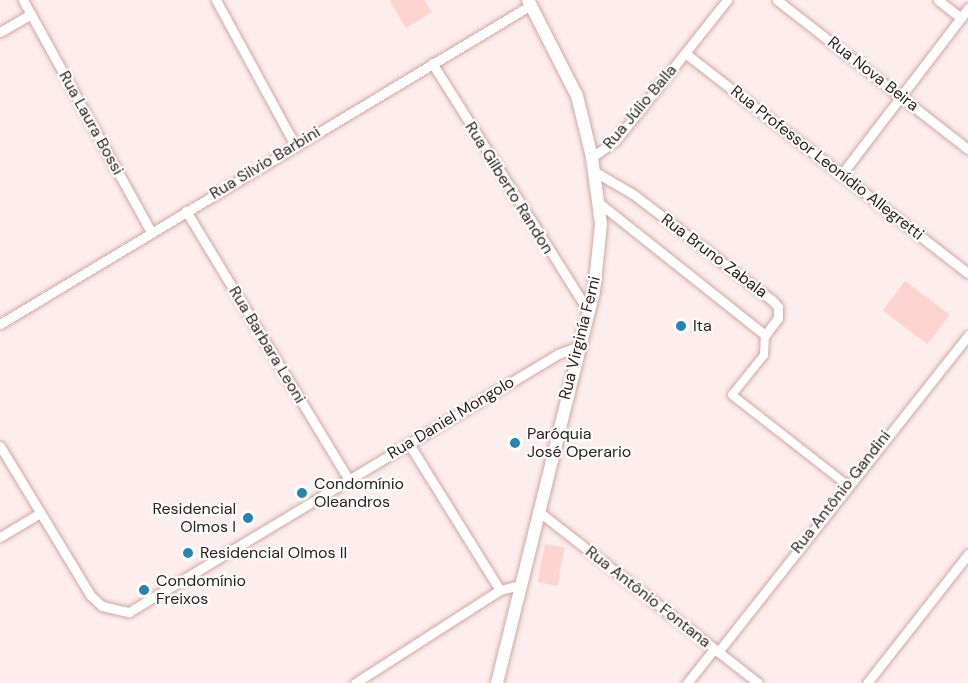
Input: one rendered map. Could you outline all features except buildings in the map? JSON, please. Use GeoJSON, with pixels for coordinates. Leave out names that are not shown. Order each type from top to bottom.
{"type":"FeatureCollection","features":[{"type":"Feature","properties":{"kind":"street","name":"Rua Laura Bossi"},"geometry":{"type":"LineString","coordinates":[[23,0],[151,232]]}},
{"type":"Feature","properties":{"kind":"street"},"geometry":{"type":"LineString","coordinates":[[216,0],[295,145]]}},
{"type":"Feature","properties":{"kind":"street","name":"Rua Júlio Balla"},"geometry":{"type":"LineString","coordinates":[[592,157],[616,140],[727,0]]}},
{"type":"Feature","properties":{"kind":"street","name":"Rua Nova Beira"},"geometry":{"type":"LineString","coordinates":[[777,0],[968,148]]}},
{"type":"Feature","properties":{"kind":"street"},"geometry":{"type":"LineString","coordinates":[[938,0],[961,18]]}},
{"type":"Feature","properties":{"kind":"street","name":"Rua Silvio Barbini"},"geometry":{"type":"LineString","coordinates":[[0,324],[529,3]]}},
{"type":"Feature","properties":{"kind":"street","name":"Rua Virginía Ferni"},"geometry":{"type":"LineString","coordinates":[[496,683],[588,311],[599,254],[599,203],[592,157],[566,69],[529,3]]}},
{"type":"Feature","properties":{"kind":"street"},"geometry":{"type":"LineString","coordinates":[[841,175],[968,8]]}},
{"type":"Feature","properties":{"kind":"street"},"geometry":{"type":"LineString","coordinates":[[0,32],[31,14]]}},
{"type":"Feature","properties":{"kind":"street","name":"Rua Professor Leonídio Allegretti"},"geometry":{"type":"LineString","coordinates":[[685,53],[968,273]]}},
{"type":"Feature","properties":{"kind":"street","name":"Rua Gilberto Randon"},"geometry":{"type":"LineString","coordinates":[[432,63],[588,311]]}},
{"type":"Feature","properties":{"kind":"street","name":"Rua Bruno Zabala"},"geometry":{"type":"LineString","coordinates":[[594,172],[633,194],[773,301],[779,314],[765,335],[599,203]]}},
{"type":"Feature","properties":{"kind":"street","name":"Rua Barbara Leoni"},"geometry":{"type":"LineString","coordinates":[[186,211],[349,480]]}},
{"type":"Feature","properties":{"kind":"street"},"geometry":{"type":"LineString","coordinates":[[765,335],[764,355],[732,395],[847,485]]}},
{"type":"Feature","properties":{"kind":"street","name":"Rua Antônio Gandini"},"geometry":{"type":"LineString","coordinates":[[687,683],[716,651],[968,335]]}},
{"type":"Feature","properties":{"kind":"street","name":"Rua Daniel Mongolo"},"geometry":{"type":"LineString","coordinates":[[40,513],[91,596],[107,608],[129,612],[139,609],[558,354],[579,346]]}},
{"type":"Feature","properties":{"kind":"street"},"geometry":{"type":"LineString","coordinates":[[409,444],[500,590]]}},
{"type":"Feature","properties":{"kind":"street"},"geometry":{"type":"LineString","coordinates":[[0,446],[40,513],[0,537]]}},
{"type":"Feature","properties":{"kind":"street","name":"Rua Antônio Fontana"},"geometry":{"type":"LineString","coordinates":[[538,512],[758,683]]}},
{"type":"Feature","properties":{"kind":"street"},"geometry":{"type":"LineString","coordinates":[[867,683],[968,554]]}},
{"type":"Feature","properties":{"kind":"street"},"geometry":{"type":"LineString","coordinates":[[355,683],[500,590],[520,585]]}},
{"type":"Feature","properties":{"kind":"shaded area"},"geometry":{"type":"Polygon","coordinates":[[[389,0],[424,0],[432,12],[406,28],[389,0]]]}},
{"type":"Feature","properties":{"kind":"shaded area"},"geometry":{"type":"Polygon","coordinates":[[[905,281],[950,315],[927,344],[883,311],[905,281]]]}},
{"type":"Feature","properties":{"kind":"shaded area"},"geometry":{"type":"Polygon","coordinates":[[[545,544],[565,548],[557,586],[538,582],[545,544]]]}},
{"type":"Feature","properties":{"kind":"place","name":"Ita"},"geometry":{"type":"Point","coordinates":[681,326]}},
{"type":"Feature","properties":{"kind":"place","name":"Paróquia José Operario"},"geometry":{"type":"Point","coordinates":[515,443]}},
{"type":"Feature","properties":{"kind":"place","name":"Condomínio Oleandros"},"geometry":{"type":"Point","coordinates":[302,493]}},
{"type":"Feature","properties":{"kind":"place","name":"Residencial Olmos I"},"geometry":{"type":"Point","coordinates":[248,518]}},
{"type":"Feature","properties":{"kind":"place","name":"Residencial Olmos II"},"geometry":{"type":"Point","coordinates":[188,553]}},
{"type":"Feature","properties":{"kind":"place","name":"Condomínio Freixos"},"geometry":{"type":"Point","coordinates":[144,590]}}]}
